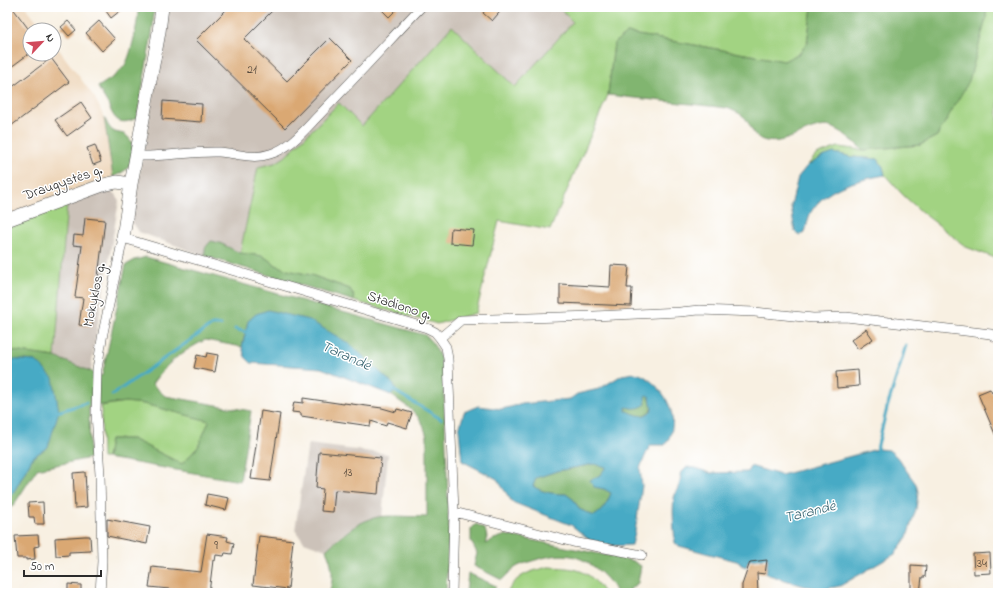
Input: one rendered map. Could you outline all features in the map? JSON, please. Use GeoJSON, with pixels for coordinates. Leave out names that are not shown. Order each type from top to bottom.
{"type":"FeatureCollection","features":[{"type":"Feature","properties":{"kind":"street","name":"Mokyklos g."},"geometry":{"type":"LineString","coordinates":[[100,593],[102,561],[100,475],[96,413],[97,369],[123,238],[131,184],[159,32],[162,7]]}},
{"type":"Feature","properties":{"kind":"street"},"geometry":{"type":"LineString","coordinates":[[137,156],[154,157],[180,153],[220,152],[254,157],[269,155],[280,150],[293,141],[335,99],[421,7]]}},
{"type":"Feature","properties":{"kind":"street","name":"Draugystės g."},"geometry":{"type":"LineString","coordinates":[[7,220],[103,185],[117,182],[131,184]]}},
{"type":"Feature","properties":{"kind":"street","name":"Stadiono g."},"geometry":{"type":"LineString","coordinates":[[123,238],[427,328],[435,332],[446,348],[448,359],[454,512],[452,593]]}},
{"type":"Feature","properties":{"kind":"street"},"geometry":{"type":"LineString","coordinates":[[440,338],[461,320],[594,316],[699,310],[755,312],[814,318],[846,317],[991,334],[998,339]]}},
{"type":"Feature","properties":{"kind":"street"},"geometry":{"type":"LineString","coordinates":[[454,512],[573,542],[642,555]]}},
{"type":"Feature","properties":{"kind":"shaded area"},"geometry":{"type":"Polygon","coordinates":[[[7,7],[26,7],[38,22],[22,22],[22,62],[62,62],[62,54],[95,98],[104,117],[113,177],[7,216],[7,7]]]}},
{"type":"Feature","properties":{"kind":"shaded area"},"geometry":{"type":"Polygon","coordinates":[[[167,7],[558,7],[573,22],[515,88],[452,26],[362,126],[339,103],[285,157],[275,163],[258,167],[240,253],[232,248],[205,248],[205,256],[139,232],[132,221],[167,7]]]}},
{"type":"Feature","properties":{"kind":"shaded area"},"geometry":{"type":"Polygon","coordinates":[[[100,192],[111,192],[116,194],[119,201],[95,340],[91,372],[55,357],[67,204],[100,192]]]}},
{"type":"Feature","properties":{"kind":"shaded area"},"geometry":{"type":"Polygon","coordinates":[[[308,444],[388,454],[382,517],[362,522],[341,535],[326,550],[304,542],[295,530],[308,444]]]}},
{"type":"Feature","properties":{"kind":"green space"},"geometry":{"type":"Polygon","coordinates":[[[138,7],[154,7],[153,28],[137,118],[122,122],[113,114],[98,87],[112,78],[125,65],[132,46],[136,28],[138,7]]]}},
{"type":"Feature","properties":{"kind":"green space"},"geometry":{"type":"Polygon","coordinates":[[[558,7],[812,7],[807,43],[800,53],[784,61],[627,33],[614,43],[608,95],[550,230],[499,221],[476,313],[437,324],[354,301],[353,294],[350,289],[311,275],[287,270],[276,265],[263,256],[240,253],[258,167],[275,163],[285,157],[339,103],[362,126],[452,26],[515,87],[573,22],[558,7]]]}},
{"type":"Feature","properties":{"kind":"green space"},"geometry":{"type":"Polygon","coordinates":[[[812,7],[986,7],[986,19],[969,81],[937,136],[920,145],[863,150],[843,133],[828,126],[820,127],[772,142],[760,139],[744,117],[727,108],[608,95],[614,43],[627,33],[784,61],[800,53],[807,43],[812,7]]]}},
{"type":"Feature","properties":{"kind":"green space"},"geometry":{"type":"Polygon","coordinates":[[[986,7],[998,7],[998,259],[966,247],[924,214],[903,195],[885,175],[883,167],[878,159],[853,157],[834,153],[822,157],[807,166],[816,155],[838,147],[863,150],[920,145],[937,136],[986,19],[986,7]]]}},
{"type":"Feature","properties":{"kind":"green space"},"geometry":{"type":"Polygon","coordinates":[[[104,117],[111,129],[115,132],[124,134],[130,139],[133,148],[133,155],[129,166],[123,172],[113,177],[104,117]]]}},
{"type":"Feature","properties":{"kind":"green space"},"geometry":{"type":"Polygon","coordinates":[[[67,204],[55,357],[8,351],[7,228],[67,204]]]}},
{"type":"Feature","properties":{"kind":"green space"},"geometry":{"type":"Polygon","coordinates":[[[211,241],[220,243],[240,253],[263,256],[276,265],[287,270],[311,275],[350,289],[353,294],[354,301],[205,256],[205,248],[211,241]]]}},
{"type":"Feature","properties":{"kind":"green space"},"geometry":{"type":"Polygon","coordinates":[[[146,257],[425,335],[428,338],[436,349],[443,366],[449,528],[446,593],[329,593],[332,582],[332,572],[326,550],[344,534],[363,522],[378,517],[427,517],[427,437],[425,429],[422,422],[414,412],[391,395],[396,391],[248,321],[242,347],[205,340],[176,358],[164,369],[152,384],[165,396],[251,411],[240,481],[107,458],[110,439],[132,439],[182,464],[198,447],[209,421],[144,404],[125,402],[89,407],[90,458],[37,469],[13,506],[7,510],[7,499],[14,492],[33,457],[48,447],[36,361],[7,359],[7,350],[55,357],[102,376],[126,265],[135,260],[146,257]]]}},
{"type":"Feature","properties":{"kind":"green space"},"geometry":{"type":"Polygon","coordinates":[[[647,394],[650,399],[651,406],[651,410],[648,413],[639,416],[626,412],[625,407],[632,408],[647,394]]]}},
{"type":"Feature","properties":{"kind":"green space"},"geometry":{"type":"Polygon","coordinates":[[[125,402],[144,404],[210,421],[198,447],[182,464],[132,439],[110,439],[107,458],[102,458],[101,406],[125,402]]]}},
{"type":"Feature","properties":{"kind":"green space"},"geometry":{"type":"Polygon","coordinates":[[[594,464],[606,467],[594,487],[604,489],[611,493],[605,506],[594,516],[579,509],[574,500],[566,494],[549,493],[533,486],[536,478],[557,471],[594,464]]]}},
{"type":"Feature","properties":{"kind":"green space"},"geometry":{"type":"Polygon","coordinates":[[[476,524],[485,529],[487,537],[485,544],[506,535],[633,561],[641,566],[638,583],[630,589],[631,593],[616,593],[607,578],[592,565],[578,558],[564,555],[548,557],[518,566],[502,580],[474,566],[477,553],[471,541],[471,529],[476,524]]]}},
{"type":"Feature","properties":{"kind":"green space"},"geometry":{"type":"Polygon","coordinates":[[[548,567],[573,569],[587,574],[604,593],[507,593],[519,578],[529,572],[548,567]]]}},
{"type":"Feature","properties":{"kind":"green space"},"geometry":{"type":"Polygon","coordinates":[[[468,573],[496,586],[493,593],[466,593],[468,573]]]}},
{"type":"Feature","properties":{"kind":"water"},"geometry":{"type":"Polygon","coordinates":[[[834,153],[853,157],[878,159],[883,167],[885,175],[845,185],[827,195],[811,211],[805,233],[799,235],[795,232],[791,206],[798,177],[807,166],[822,157],[834,153]]]}},
{"type":"Feature","properties":{"kind":"water"},"geometry":{"type":"Polygon","coordinates":[[[268,310],[309,320],[350,344],[394,385],[396,391],[391,395],[321,368],[251,363],[245,357],[242,347],[248,321],[256,314],[268,310]]]}},
{"type":"Feature","properties":{"kind":"water"},"geometry":{"type":"Polygon","coordinates":[[[7,359],[36,361],[53,378],[59,411],[48,447],[33,457],[14,492],[7,499],[7,359]]]}},
{"type":"Feature","properties":{"kind":"water"},"geometry":{"type":"Polygon","coordinates":[[[637,373],[644,376],[659,388],[668,403],[672,420],[670,437],[665,445],[650,445],[640,468],[642,486],[632,545],[612,546],[590,540],[571,525],[512,502],[497,479],[462,461],[459,430],[464,412],[478,406],[502,409],[522,404],[570,399],[577,394],[599,389],[622,375],[637,373]],[[646,395],[646,404],[636,408],[626,407],[626,411],[642,416],[652,410],[650,397],[646,395]],[[594,464],[557,471],[536,478],[533,486],[549,493],[566,494],[574,500],[579,509],[594,516],[605,506],[611,493],[604,489],[594,487],[590,480],[600,475],[606,467],[594,464]]]}},
{"type":"Feature","properties":{"kind":"water"},"geometry":{"type":"Polygon","coordinates":[[[877,449],[889,450],[897,457],[916,484],[918,492],[916,509],[907,537],[895,554],[840,586],[825,589],[804,586],[766,574],[768,558],[749,560],[746,567],[741,565],[740,562],[679,546],[675,543],[673,515],[674,498],[680,484],[680,474],[687,467],[696,468],[710,473],[748,472],[750,466],[781,475],[877,449]]]}},
{"type":"Feature","properties":{"kind":"building"},"geometry":{"type":"Polygon","coordinates":[[[7,7],[12,7],[23,22],[22,22],[22,59],[7,70],[7,7]]]}},
{"type":"Feature","properties":{"kind":"building"},"geometry":{"type":"Polygon","coordinates":[[[103,7],[125,7],[111,18],[103,7]]]}},
{"type":"Feature","properties":{"kind":"building"},"geometry":{"type":"Polygon","coordinates":[[[229,7],[276,7],[244,39],[287,81],[330,38],[352,60],[285,128],[196,40],[229,7]]]}},
{"type":"Feature","properties":{"kind":"building"},"geometry":{"type":"Polygon","coordinates":[[[379,7],[399,7],[389,17],[379,7]]]}},
{"type":"Feature","properties":{"kind":"building"},"geometry":{"type":"Polygon","coordinates":[[[487,7],[504,7],[492,21],[483,13],[487,7]]]}},
{"type":"Feature","properties":{"kind":"building"},"geometry":{"type":"Polygon","coordinates":[[[68,21],[76,30],[69,36],[62,26],[68,21]]]}},
{"type":"Feature","properties":{"kind":"building"},"geometry":{"type":"Polygon","coordinates":[[[99,21],[115,39],[102,51],[86,33],[99,21]]]}},
{"type":"Feature","properties":{"kind":"building"},"geometry":{"type":"Polygon","coordinates":[[[46,62],[54,62],[69,82],[7,129],[7,91],[46,62]]]}},
{"type":"Feature","properties":{"kind":"building"},"geometry":{"type":"Polygon","coordinates":[[[163,101],[202,104],[201,122],[162,119],[163,101]]]}},
{"type":"Feature","properties":{"kind":"building"},"geometry":{"type":"Polygon","coordinates":[[[81,102],[92,118],[67,136],[55,120],[81,102]]]}},
{"type":"Feature","properties":{"kind":"building"},"geometry":{"type":"Polygon","coordinates":[[[95,145],[101,162],[93,165],[87,148],[95,145]]]}},
{"type":"Feature","properties":{"kind":"building"},"geometry":{"type":"Polygon","coordinates":[[[85,218],[105,220],[92,327],[79,325],[83,298],[75,297],[82,246],[73,245],[74,235],[83,236],[85,218]]]}},
{"type":"Feature","properties":{"kind":"building"},"geometry":{"type":"Polygon","coordinates":[[[451,228],[474,230],[472,245],[450,243],[451,228]]]}},
{"type":"Feature","properties":{"kind":"building"},"geometry":{"type":"Polygon","coordinates":[[[611,265],[629,266],[627,288],[632,288],[631,306],[560,303],[560,284],[610,287],[611,265]]]}},
{"type":"Feature","properties":{"kind":"building"},"geometry":{"type":"Polygon","coordinates":[[[866,329],[873,339],[858,349],[851,340],[866,329]]]}},
{"type":"Feature","properties":{"kind":"building"},"geometry":{"type":"Polygon","coordinates":[[[207,353],[218,355],[215,372],[194,368],[197,355],[206,357],[207,353]]]}},
{"type":"Feature","properties":{"kind":"building"},"geometry":{"type":"Polygon","coordinates":[[[858,370],[859,386],[837,388],[836,372],[858,370]]]}},
{"type":"Feature","properties":{"kind":"building"},"geometry":{"type":"Polygon","coordinates":[[[990,389],[992,393],[998,390],[998,441],[978,394],[990,389]]]}},
{"type":"Feature","properties":{"kind":"building"},"geometry":{"type":"Polygon","coordinates":[[[303,398],[382,408],[396,412],[397,409],[412,413],[407,428],[387,422],[386,426],[371,421],[370,426],[301,416],[301,413],[292,412],[294,402],[303,403],[303,398]]]}},
{"type":"Feature","properties":{"kind":"building"},"geometry":{"type":"Polygon","coordinates":[[[261,411],[280,414],[270,481],[251,479],[261,411]]]}},
{"type":"Feature","properties":{"kind":"building"},"geometry":{"type":"Polygon","coordinates":[[[319,452],[381,458],[378,494],[335,490],[333,512],[321,511],[323,489],[316,488],[319,452]]]}},
{"type":"Feature","properties":{"kind":"building"},"geometry":{"type":"Polygon","coordinates":[[[85,472],[87,507],[75,508],[73,473],[85,472]]]}},
{"type":"Feature","properties":{"kind":"building"},"geometry":{"type":"Polygon","coordinates":[[[207,494],[229,498],[226,510],[205,505],[207,494]]]}},
{"type":"Feature","properties":{"kind":"building"},"geometry":{"type":"Polygon","coordinates":[[[43,502],[44,524],[35,524],[34,517],[29,517],[28,503],[43,502]]]}},
{"type":"Feature","properties":{"kind":"building"},"geometry":{"type":"Polygon","coordinates":[[[107,519],[150,527],[147,544],[107,536],[107,519]]]}},
{"type":"Feature","properties":{"kind":"building"},"geometry":{"type":"Polygon","coordinates":[[[207,534],[228,537],[227,541],[234,543],[232,554],[225,553],[224,556],[216,555],[215,561],[213,560],[209,593],[149,587],[152,567],[201,572],[207,534]]]}},
{"type":"Feature","properties":{"kind":"building"},"geometry":{"type":"Polygon","coordinates":[[[38,535],[39,546],[34,547],[35,559],[26,560],[26,558],[17,558],[15,536],[38,535]]]}},
{"type":"Feature","properties":{"kind":"building"},"geometry":{"type":"Polygon","coordinates":[[[90,536],[91,551],[69,552],[69,555],[56,556],[55,538],[90,536]]]}},
{"type":"Feature","properties":{"kind":"building"},"geometry":{"type":"Polygon","coordinates":[[[259,536],[293,540],[288,589],[253,585],[259,536]]]}},
{"type":"Feature","properties":{"kind":"building"},"geometry":{"type":"Polygon","coordinates":[[[990,553],[991,573],[974,574],[973,554],[990,553]]]}},
{"type":"Feature","properties":{"kind":"building"},"geometry":{"type":"Polygon","coordinates":[[[767,560],[765,574],[757,573],[758,593],[742,593],[742,585],[750,562],[767,560]]]}},
{"type":"Feature","properties":{"kind":"building"},"geometry":{"type":"Polygon","coordinates":[[[911,565],[926,566],[925,577],[922,577],[920,593],[911,593],[911,565]]]}},
{"type":"Feature","properties":{"kind":"building"},"geometry":{"type":"Polygon","coordinates":[[[68,584],[81,585],[81,593],[68,593],[68,584]]]}},
{"type":"Feature","properties":{"kind":"waterway","name":"Tarandė"},"geometry":{"type":"LineString","coordinates":[[112,395],[212,325],[221,325]]}},
{"type":"Feature","properties":{"kind":"waterway","name":"Tarandė"},"geometry":{"type":"LineString","coordinates":[[235,329],[249,333]]}},
{"type":"Feature","properties":{"kind":"waterway","name":"Tarandė"},"geometry":{"type":"LineString","coordinates":[[876,453],[887,408],[906,345]]}},
{"type":"Feature","properties":{"kind":"waterway","name":"Tarandė"},"geometry":{"type":"LineString","coordinates":[[393,390],[441,419]]}},
{"type":"Feature","properties":{"kind":"waterway","name":"Tarandė"},"geometry":{"type":"LineString","coordinates":[[57,412],[86,403]]}}]}
